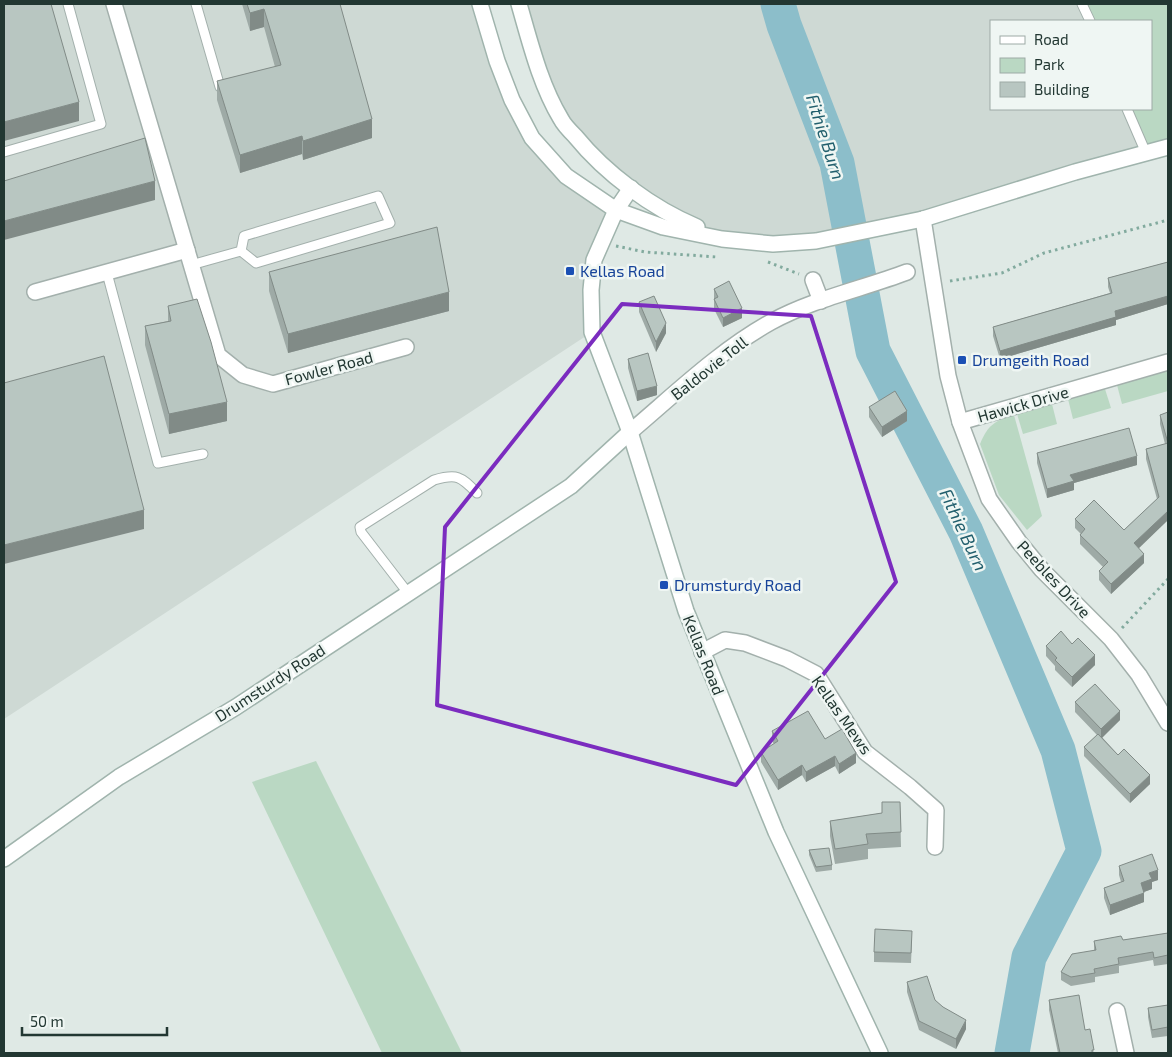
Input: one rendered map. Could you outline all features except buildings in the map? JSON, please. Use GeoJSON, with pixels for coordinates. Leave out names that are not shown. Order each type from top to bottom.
{"type":"FeatureCollection","features":[{"type":"Feature","properties":{"kind":"main road","name":"Fowler Road"},"geometry":{"type":"LineString","coordinates":[[114,4],[218,355],[243,374],[273,384],[406,347]]}},
{"type":"Feature","properties":{"kind":"main road"},"geometry":{"type":"LineString","coordinates":[[480,4],[497,61],[512,100],[532,138],[566,176],[616,210],[663,227],[722,239],[773,244],[816,241],[922,219],[1168,147]]}},
{"type":"Feature","properties":{"kind":"main road"},"geometry":{"type":"LineString","coordinates":[[519,4],[534,56],[561,120],[587,151],[608,171],[678,219],[722,239]]}},
{"type":"Feature","properties":{"kind":"main road","name":"Kellas Road"},"geometry":{"type":"LineString","coordinates":[[631,188],[616,210],[594,260],[591,290],[592,332],[630,432],[686,611],[702,652],[776,832],[880,1053]]}},
{"type":"Feature","properties":{"kind":"main road","name":"Hawick Drive"},"geometry":{"type":"LineString","coordinates":[[922,219],[948,376],[960,422],[1168,362]]}},
{"type":"Feature","properties":{"kind":"main road"},"geometry":{"type":"LineString","coordinates":[[35,292],[187,250]]}},
{"type":"Feature","properties":{"kind":"main road","name":"Baldovie Toll"},"geometry":{"type":"LineString","coordinates":[[630,432],[729,349],[772,322],[821,301],[900,275]]}},
{"type":"Feature","properties":{"kind":"main road"},"geometry":{"type":"LineString","coordinates":[[814,280],[821,301]]}},
{"type":"Feature","properties":{"kind":"main road","name":"Peebles Drive"},"geometry":{"type":"LineString","coordinates":[[960,422],[989,499],[1018,542],[1042,570],[1111,639],[1139,675],[1168,723]]}},
{"type":"Feature","properties":{"kind":"main road","name":"Drumsturdy Road"},"geometry":{"type":"LineString","coordinates":[[4,859],[119,777],[236,707],[571,486],[630,432]]}},
{"type":"Feature","properties":{"kind":"main road","name":"Kellas Mews"},"geometry":{"type":"LineString","coordinates":[[702,652],[725,640],[745,643],[787,659],[816,674],[865,752],[936,810],[935,847]]}},
{"type":"Feature","properties":{"kind":"main road"},"geometry":{"type":"LineString","coordinates":[[1117,1012],[1126,1053]]}},
{"type":"Feature","properties":{"kind":"lane"},"geometry":{"type":"LineString","coordinates":[[4,152],[101,124],[68,4]]}},
{"type":"Feature","properties":{"kind":"lane"},"geometry":{"type":"LineString","coordinates":[[196,4],[220,87]]}},
{"type":"Feature","properties":{"kind":"lane"},"geometry":{"type":"LineString","coordinates":[[1082,4],[1090,20]]}},
{"type":"Feature","properties":{"kind":"lane"},"geometry":{"type":"LineString","coordinates":[[1127,110],[1146,153]]}},
{"type":"Feature","properties":{"kind":"lane"},"geometry":{"type":"LineString","coordinates":[[378,196],[390,223],[256,263],[242,251],[244,236],[378,196]]}},
{"type":"Feature","properties":{"kind":"lane"},"geometry":{"type":"LineString","coordinates":[[191,265],[242,251]]}},
{"type":"Feature","properties":{"kind":"lane"},"geometry":{"type":"LineString","coordinates":[[107,272],[158,463],[202,454]]}},
{"type":"Feature","properties":{"kind":"lane"},"geometry":{"type":"LineString","coordinates":[[408,593],[361,532],[360,527],[434,480],[447,476],[461,478],[477,493]]}},
{"type":"Feature","properties":{"kind":"path"},"geometry":{"type":"LineString","coordinates":[[933,283],[1002,273],[1044,253],[1168,220]]}},
{"type":"Feature","properties":{"kind":"path"},"geometry":{"type":"LineString","coordinates":[[601,243],[644,252],[723,257]]}},
{"type":"Feature","properties":{"kind":"path"},"geometry":{"type":"LineString","coordinates":[[762,260],[814,280]]}},
{"type":"Feature","properties":{"kind":"path"},"geometry":{"type":"LineString","coordinates":[[1111,639],[1168,580]]}},
{"type":"Feature","properties":{"kind":"highlighted area"},"geometry":{"type":"Polygon","coordinates":[[[622,304],[811,316],[896,582],[736,785],[437,705],[445,527],[622,304]]]}},
{"type":"Feature","properties":{"kind":"shaded area"},"geometry":{"type":"Polygon","coordinates":[[[4,4],[480,4],[532,138],[616,210],[594,260],[592,332],[4,719],[4,4]]]}},
{"type":"Feature","properties":{"kind":"shaded area"},"geometry":{"type":"Polygon","coordinates":[[[519,4],[1168,4],[1168,147],[816,241],[722,239],[656,205],[561,119],[519,4]]]}},
{"type":"Feature","properties":{"kind":"green space"},"geometry":{"type":"Polygon","coordinates":[[[1082,4],[1168,4],[1168,147],[1146,153],[1127,110],[1152,110],[1152,20],[1090,20],[1082,4]]]}},
{"type":"Feature","properties":{"kind":"green space"},"geometry":{"type":"Polygon","coordinates":[[[1168,370],[1168,391],[1122,404],[1117,385],[1168,370]]]}},
{"type":"Feature","properties":{"kind":"green space"},"geometry":{"type":"Polygon","coordinates":[[[1105,389],[1111,408],[1073,419],[1068,399],[1105,389]]]}},
{"type":"Feature","properties":{"kind":"green space"},"geometry":{"type":"Polygon","coordinates":[[[1052,404],[1057,424],[1023,434],[1017,414],[1052,404]]]}},
{"type":"Feature","properties":{"kind":"green space"},"geometry":{"type":"Polygon","coordinates":[[[1014,415],[1042,516],[1027,530],[999,495],[980,444],[992,425],[1001,419],[1014,415]]]}},
{"type":"Feature","properties":{"kind":"green space"},"geometry":{"type":"Polygon","coordinates":[[[316,761],[462,1053],[382,1053],[252,782],[316,761]]]}},
{"type":"Feature","properties":{"kind":"waterway","name":"Fithie Burn"},"geometry":{"type":"LineString","coordinates":[[778,4],[784,25],[837,163],[873,351],[966,532],[1058,750],[1084,851],[1029,957],[1012,1053]]}},
{"type":"Feature","properties":{"kind":"place","name":"Kellas Road"},"geometry":{"type":"Point","coordinates":[570,271]}},
{"type":"Feature","properties":{"kind":"place","name":"Drumgeith Road"},"geometry":{"type":"Point","coordinates":[962,360]}},
{"type":"Feature","properties":{"kind":"place","name":"Drumsturdy Road"},"geometry":{"type":"Point","coordinates":[664,585]}}]}
